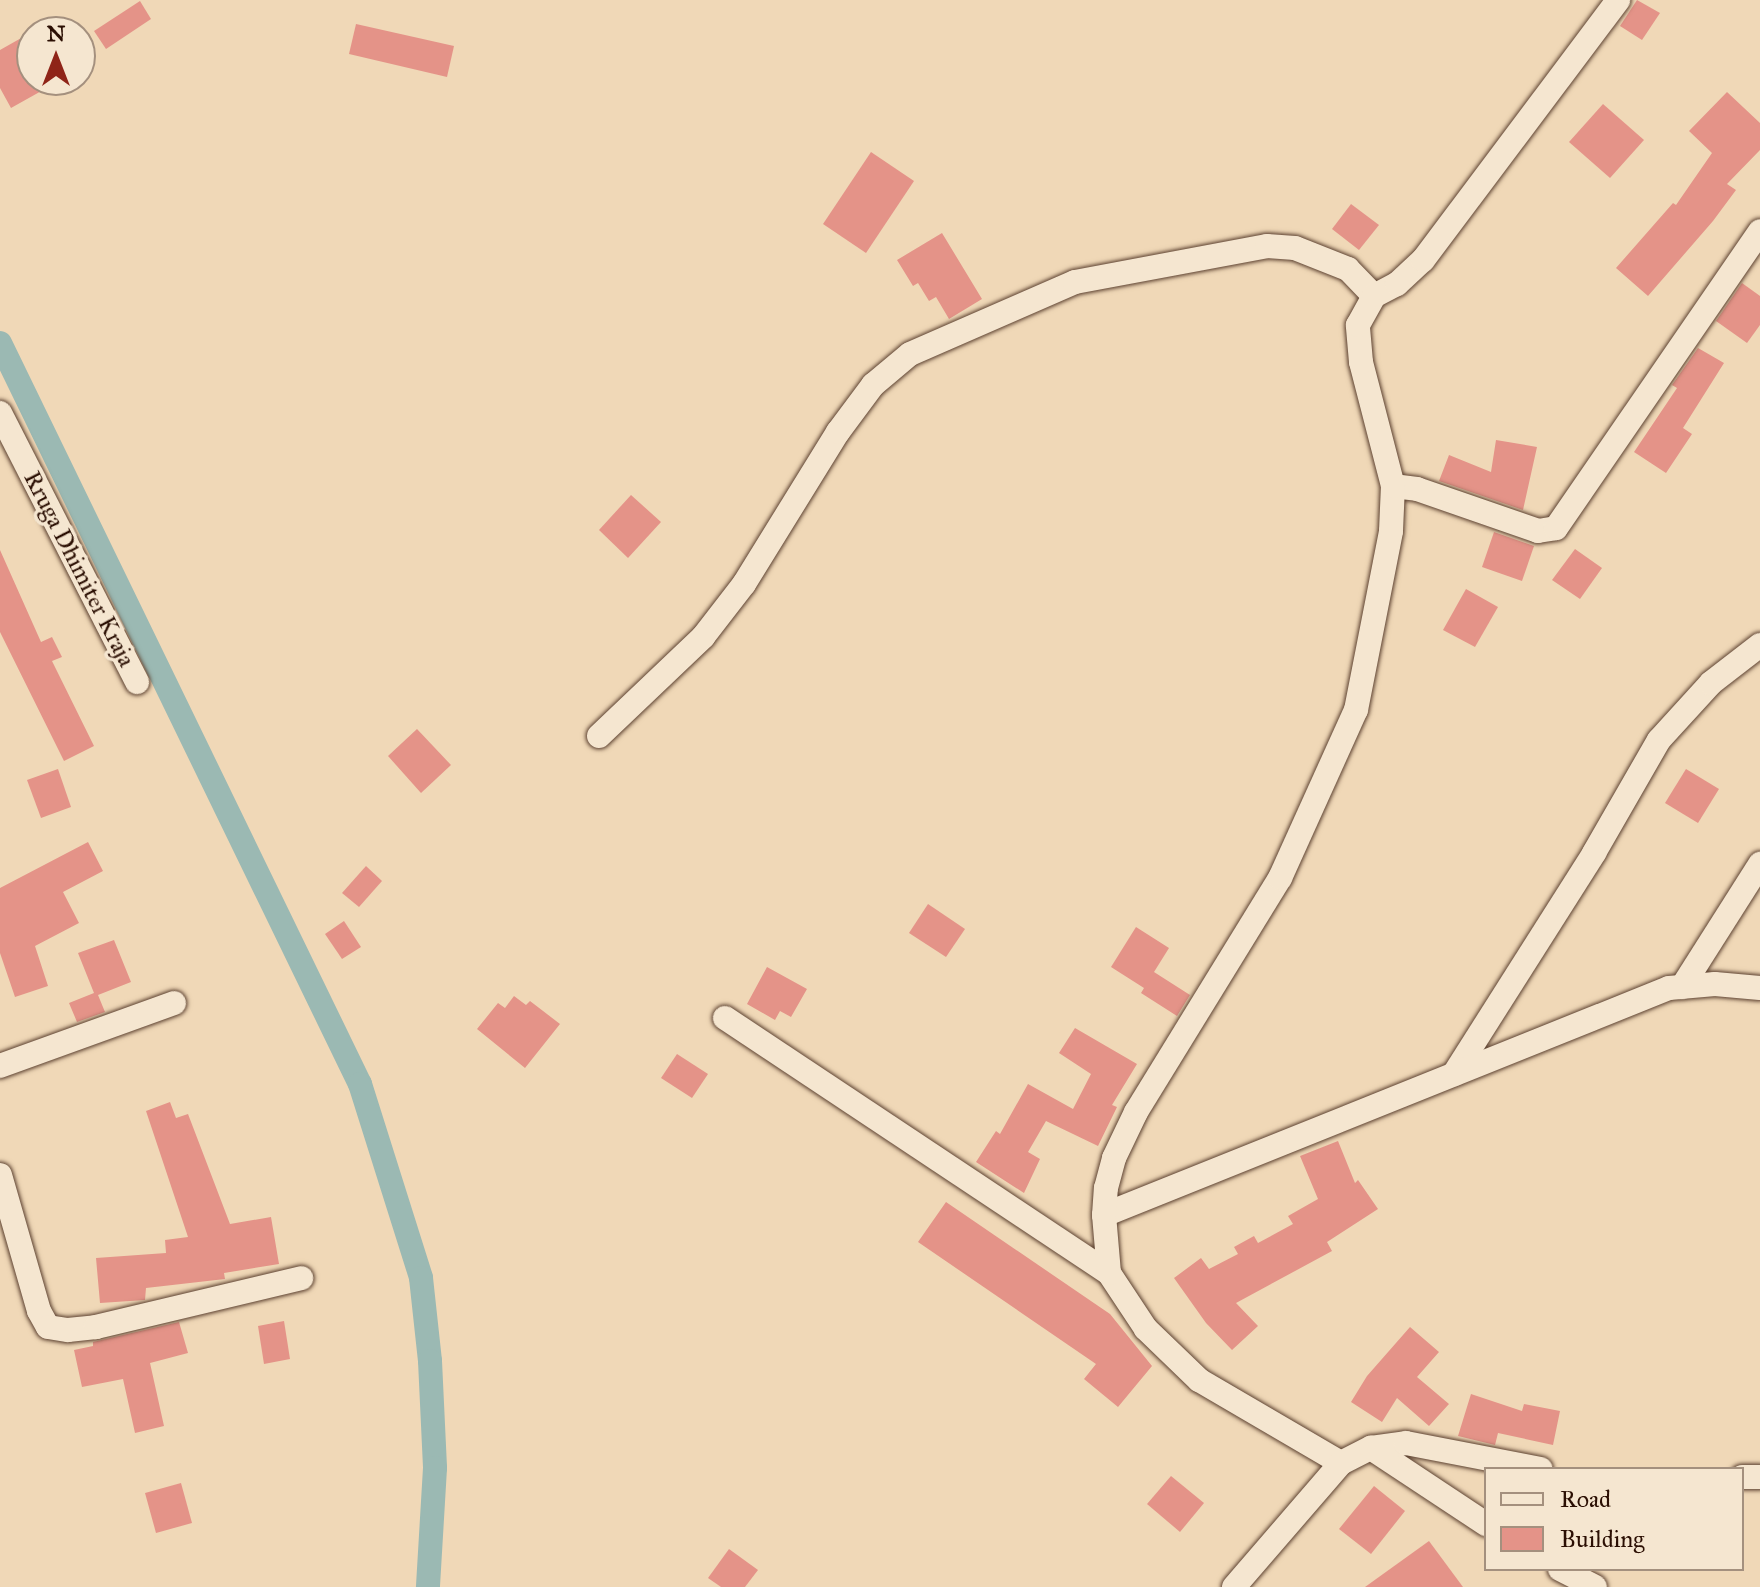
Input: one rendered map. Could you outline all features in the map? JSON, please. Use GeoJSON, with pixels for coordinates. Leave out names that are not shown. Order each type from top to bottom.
{"type":"FeatureCollection","features":[{"type":"Feature","properties":{"kind":"street"},"geometry":{"type":"LineString","coordinates":[[1109,1273],[1104,1215],[1114,1158],[1136,1112],[1280,878],[1356,710],[1391,531],[1393,486],[1361,362],[1358,325],[1374,296],[1397,284],[1423,260],[1618,0]]}},
{"type":"Feature","properties":{"kind":"street"},"geometry":{"type":"LineString","coordinates":[[1393,486],[1417,489],[1538,531],[1556,528],[1760,231]]}},
{"type":"Feature","properties":{"kind":"street"},"geometry":{"type":"LineString","coordinates":[[599,736],[703,637],[744,584],[838,432],[873,385],[910,354],[1075,282],[1267,246],[1295,248],[1348,269],[1374,296]]}},
{"type":"Feature","properties":{"kind":"street","name":"Rruga Dhimiter Kraja"},"geometry":{"type":"LineString","coordinates":[[0,413],[137,682]]}},
{"type":"Feature","properties":{"kind":"street"},"geometry":{"type":"LineString","coordinates":[[1454,1074],[1594,853],[1659,740],[1711,683],[1760,645]]}},
{"type":"Feature","properties":{"kind":"street"},"geometry":{"type":"LineString","coordinates":[[1682,987],[1760,864]]}},
{"type":"Feature","properties":{"kind":"street"},"geometry":{"type":"LineString","coordinates":[[1104,1215],[1669,988],[1715,984],[1760,988]]}},
{"type":"Feature","properties":{"kind":"street"},"geometry":{"type":"LineString","coordinates":[[0,1066],[174,1003]]}},
{"type":"Feature","properties":{"kind":"street"},"geometry":{"type":"LineString","coordinates":[[725,1018],[1109,1273],[1146,1329],[1199,1380],[1341,1463]]}},
{"type":"Feature","properties":{"kind":"street"},"geometry":{"type":"LineString","coordinates":[[0,1175],[39,1311],[48,1327],[96,1327],[301,1278]]}},
{"type":"Feature","properties":{"kind":"street"},"geometry":{"type":"LineString","coordinates":[[1234,1587],[1341,1463],[1371,1448],[1406,1443],[1531,1467]]}},
{"type":"Feature","properties":{"kind":"street"},"geometry":{"type":"LineString","coordinates":[[1371,1448],[1484,1523]]}},
{"type":"Feature","properties":{"kind":"street"},"geometry":{"type":"LineString","coordinates":[[1564,1571],[1595,1587]]}},
{"type":"Feature","properties":{"kind":"building"},"geometry":{"type":"Polygon","coordinates":[[[1637,0],[1660,13],[1642,40],[1620,26],[1637,0]]]}},
{"type":"Feature","properties":{"kind":"building"},"geometry":{"type":"Polygon","coordinates":[[[140,1],[151,19],[106,49],[96,30],[140,1]]]}},
{"type":"Feature","properties":{"kind":"building"},"geometry":{"type":"Polygon","coordinates":[[[356,24],[454,46],[447,77],[349,54],[356,24]]]}},
{"type":"Feature","properties":{"kind":"building"},"geometry":{"type":"Polygon","coordinates":[[[16,41],[16,96],[32,96],[11,108],[0,88],[0,50],[16,41]]]}},
{"type":"Feature","properties":{"kind":"building"},"geometry":{"type":"Polygon","coordinates":[[[1727,92],[1760,123],[1760,150],[1727,184],[1736,190],[1713,221],[1648,296],[1616,268],[1673,203],[1676,205],[1712,153],[1689,131],[1727,92]]]}},
{"type":"Feature","properties":{"kind":"building"},"geometry":{"type":"Polygon","coordinates":[[[1603,104],[1644,140],[1610,178],[1569,142],[1603,104]]]}},
{"type":"Feature","properties":{"kind":"building"},"geometry":{"type":"Polygon","coordinates":[[[871,152],[914,181],[866,253],[823,224],[871,152]]]}},
{"type":"Feature","properties":{"kind":"building"},"geometry":{"type":"Polygon","coordinates":[[[1351,204],[1379,225],[1359,250],[1332,229],[1351,204]]]}},
{"type":"Feature","properties":{"kind":"building"},"geometry":{"type":"Polygon","coordinates":[[[942,233],[982,299],[949,319],[936,297],[929,301],[918,283],[913,286],[897,260],[942,233]]]}},
{"type":"Feature","properties":{"kind":"building"},"geometry":{"type":"Polygon","coordinates":[[[1742,283],[1760,296],[1760,325],[1747,343],[1716,321],[1742,283]]]}},
{"type":"Feature","properties":{"kind":"building"},"geometry":{"type":"Polygon","coordinates":[[[1698,348],[1724,363],[1683,428],[1692,434],[1666,473],[1634,452],[1677,388],[1672,385],[1698,348]]]}},
{"type":"Feature","properties":{"kind":"building"},"geometry":{"type":"Polygon","coordinates":[[[1496,440],[1537,447],[1523,510],[1439,481],[1449,455],[1491,472],[1496,440]]]}},
{"type":"Feature","properties":{"kind":"building"},"geometry":{"type":"Polygon","coordinates":[[[631,495],[661,522],[628,558],[599,530],[631,495]]]}},
{"type":"Feature","properties":{"kind":"building"},"geometry":{"type":"Polygon","coordinates":[[[1494,532],[1534,546],[1522,581],[1482,567],[1494,532]]]}},
{"type":"Feature","properties":{"kind":"building"},"geometry":{"type":"Polygon","coordinates":[[[1575,549],[1602,568],[1580,599],[1552,580],[1575,549]]]}},
{"type":"Feature","properties":{"kind":"building"},"geometry":{"type":"Polygon","coordinates":[[[0,550],[41,642],[52,637],[62,657],[52,661],[94,746],[64,761],[0,632],[0,550]]]}},
{"type":"Feature","properties":{"kind":"building"},"geometry":{"type":"Polygon","coordinates":[[[1466,589],[1498,607],[1475,647],[1443,630],[1466,589]]]}},
{"type":"Feature","properties":{"kind":"building"},"geometry":{"type":"Polygon","coordinates":[[[417,729],[451,765],[421,793],[388,756],[417,729]]]}},
{"type":"Feature","properties":{"kind":"building"},"geometry":{"type":"Polygon","coordinates":[[[58,769],[71,807],[41,818],[27,780],[58,769]]]}},
{"type":"Feature","properties":{"kind":"building"},"geometry":{"type":"Polygon","coordinates":[[[1686,769],[1719,789],[1698,823],[1665,803],[1686,769]]]}},
{"type":"Feature","properties":{"kind":"building"},"geometry":{"type":"Polygon","coordinates":[[[88,842],[103,871],[63,892],[79,923],[35,946],[48,986],[15,997],[0,953],[0,888],[88,842]]]}},
{"type":"Feature","properties":{"kind":"building"},"geometry":{"type":"Polygon","coordinates":[[[366,866],[382,881],[359,907],[342,893],[366,866]]]}},
{"type":"Feature","properties":{"kind":"building"},"geometry":{"type":"Polygon","coordinates":[[[928,904],[965,929],[946,957],[909,933],[928,904]]]}},
{"type":"Feature","properties":{"kind":"building"},"geometry":{"type":"Polygon","coordinates":[[[344,921],[361,947],[342,959],[325,934],[344,921]]]}},
{"type":"Feature","properties":{"kind":"building"},"geometry":{"type":"Polygon","coordinates":[[[1136,927],[1169,948],[1154,972],[1190,995],[1177,1016],[1141,993],[1144,988],[1111,967],[1136,927]]]}},
{"type":"Feature","properties":{"kind":"building"},"geometry":{"type":"Polygon","coordinates":[[[114,940],[131,982],[98,995],[105,1012],[77,1022],[69,1003],[94,993],[78,953],[114,940]]]}},
{"type":"Feature","properties":{"kind":"building"},"geometry":{"type":"Polygon","coordinates":[[[767,967],[807,989],[791,1017],[780,1011],[775,1020],[747,1004],[767,967]]]}},
{"type":"Feature","properties":{"kind":"building"},"geometry":{"type":"Polygon","coordinates":[[[514,996],[526,1005],[530,1001],[560,1024],[525,1068],[477,1029],[498,1003],[505,1008],[514,996]]]}},
{"type":"Feature","properties":{"kind":"building"},"geometry":{"type":"Polygon","coordinates":[[[1075,1028],[1137,1064],[1112,1105],[1117,1107],[1098,1146],[1046,1121],[1028,1152],[1040,1159],[1024,1193],[976,1162],[996,1131],[1000,1134],[1028,1084],[1073,1109],[1091,1074],[1059,1053],[1075,1028]]]}},
{"type":"Feature","properties":{"kind":"building"},"geometry":{"type":"Polygon","coordinates":[[[677,1054],[708,1074],[692,1098],[661,1078],[677,1054]]]}},
{"type":"Feature","properties":{"kind":"building"},"geometry":{"type":"Polygon","coordinates":[[[170,1102],[176,1118],[188,1114],[230,1224],[271,1217],[279,1264],[224,1273],[225,1279],[146,1288],[145,1300],[100,1303],[96,1258],[166,1253],[165,1240],[188,1237],[146,1111],[170,1102]]]}},
{"type":"Feature","properties":{"kind":"building"},"geometry":{"type":"Polygon","coordinates":[[[1338,1141],[1355,1183],[1358,1180],[1378,1209],[1327,1242],[1332,1251],[1236,1303],[1258,1326],[1232,1350],[1206,1323],[1174,1278],[1201,1258],[1209,1269],[1238,1254],[1234,1247],[1254,1236],[1258,1243],[1293,1224],[1288,1216],[1318,1199],[1300,1156],[1338,1141]]]}},
{"type":"Feature","properties":{"kind":"building"},"geometry":{"type":"Polygon","coordinates":[[[946,1202],[1110,1314],[1152,1366],[1118,1407],[1084,1379],[1096,1364],[918,1242],[946,1202]]]}},
{"type":"Feature","properties":{"kind":"building"},"geometry":{"type":"Polygon","coordinates":[[[284,1321],[290,1359],[264,1364],[258,1326],[284,1321]]]}},
{"type":"Feature","properties":{"kind":"building"},"geometry":{"type":"Polygon","coordinates":[[[179,1322],[188,1353],[150,1363],[164,1426],[135,1433],[123,1379],[82,1387],[74,1350],[93,1346],[93,1342],[179,1322]]]}},
{"type":"Feature","properties":{"kind":"building"},"geometry":{"type":"Polygon","coordinates":[[[1410,1327],[1439,1352],[1417,1377],[1449,1404],[1429,1426],[1397,1398],[1382,1422],[1351,1402],[1367,1376],[1410,1327]]]}},
{"type":"Feature","properties":{"kind":"building"},"geometry":{"type":"Polygon","coordinates":[[[1471,1394],[1522,1411],[1524,1404],[1560,1411],[1553,1445],[1498,1433],[1495,1445],[1458,1436],[1471,1394]]]}},
{"type":"Feature","properties":{"kind":"building"},"geometry":{"type":"Polygon","coordinates":[[[1171,1476],[1204,1503],[1180,1532],[1147,1504],[1171,1476]]]}},
{"type":"Feature","properties":{"kind":"building"},"geometry":{"type":"Polygon","coordinates":[[[181,1483],[192,1523],[156,1533],[145,1493],[181,1483]]]}},
{"type":"Feature","properties":{"kind":"building"},"geometry":{"type":"Polygon","coordinates":[[[1374,1486],[1405,1511],[1371,1554],[1339,1529],[1374,1486]]]}},
{"type":"Feature","properties":{"kind":"building"},"geometry":{"type":"Polygon","coordinates":[[[1429,1541],[1463,1587],[1365,1587],[1429,1541]]]}},
{"type":"Feature","properties":{"kind":"building"},"geometry":{"type":"Polygon","coordinates":[[[729,1549],[758,1570],[745,1587],[721,1587],[708,1578],[729,1549]]]}},
{"type":"Feature","properties":{"kind":"waterway"},"geometry":{"type":"LineString","coordinates":[[0,343],[360,1084],[421,1278],[430,1361],[435,1468],[428,1587]]}}]}
